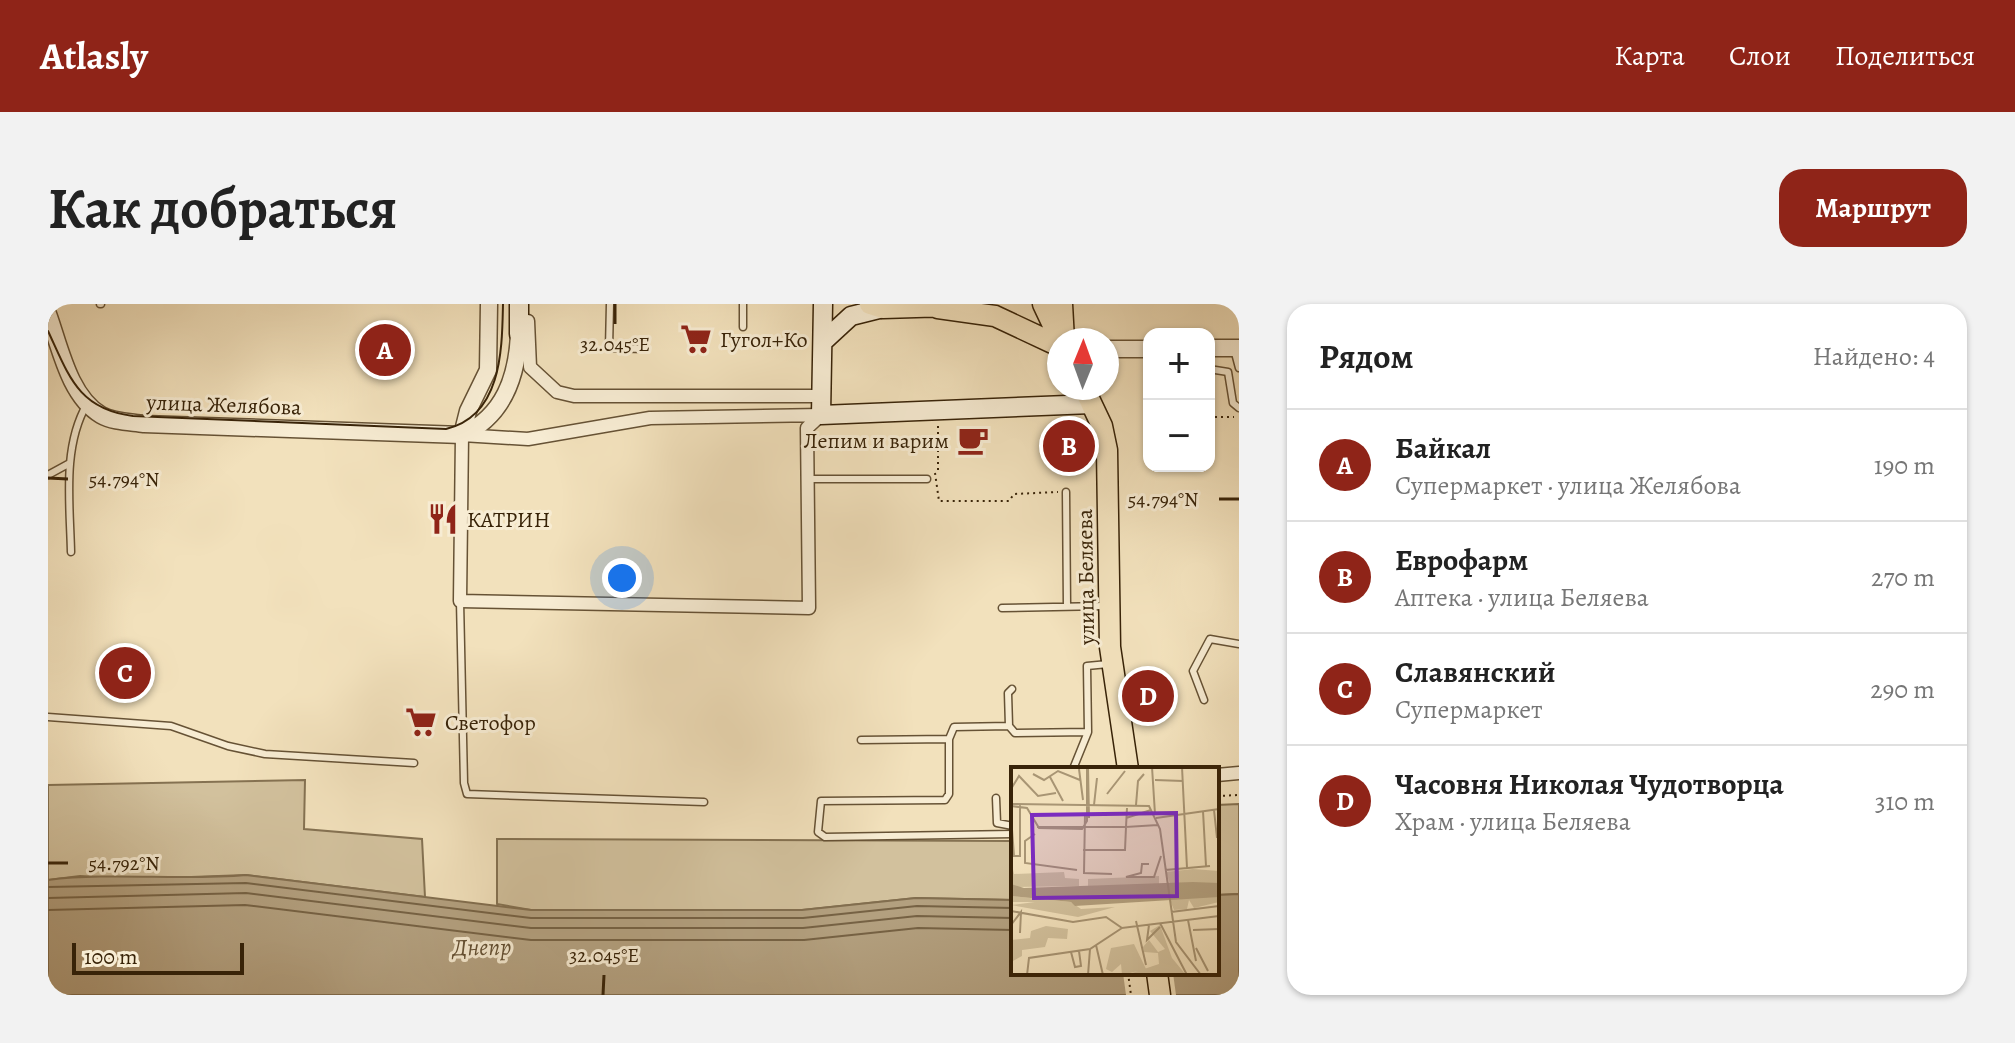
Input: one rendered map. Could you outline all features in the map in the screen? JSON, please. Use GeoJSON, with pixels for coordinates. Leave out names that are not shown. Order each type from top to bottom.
{"type":"FeatureCollection","features":[{"type":"Feature","properties":{"kind":"main road"},"geometry":{"type":"LineString","coordinates":[[519,304],[519,334]]}},
{"type":"Feature","properties":{"kind":"main road"},"geometry":{"type":"LineString","coordinates":[[823,304],[825,340],[821,405],[1047,397]]}},
{"type":"Feature","properties":{"kind":"main road"},"geometry":{"type":"LineString","coordinates":[[938,308],[965,304]]}},
{"type":"Feature","properties":{"kind":"main road"},"geometry":{"type":"LineString","coordinates":[[1043,304],[1060,328]]}},
{"type":"Feature","properties":{"kind":"main road"},"geometry":{"type":"LineString","coordinates":[[1062,304],[1066,328]]}},
{"type":"Feature","properties":{"kind":"main road"},"geometry":{"type":"LineString","coordinates":[[825,340],[851,316],[876,306],[938,308],[995,316],[1047,340]]}},
{"type":"Feature","properties":{"kind":"main road","name":"улица Беляева"},"geometry":{"type":"LineString","coordinates":[[1090,400],[1102,426],[1107,450],[1108,606],[1112,664],[1128,767]]}},
{"type":"Feature","properties":{"kind":"main road"},"geometry":{"type":"LineString","coordinates":[[1157,975],[1160,995]]}},
{"type":"Feature","properties":{"kind":"street"},"geometry":{"type":"LineString","coordinates":[[489,304],[488,370],[468,411],[462,435],[460,601],[809,608],[807,428],[821,405]]}},
{"type":"Feature","properties":{"kind":"street"},"geometry":{"type":"LineString","coordinates":[[462,435],[476,429],[494,411],[524,367],[528,304]]}},
{"type":"Feature","properties":{"kind":"street"},"geometry":{"type":"LineString","coordinates":[[48,314],[69,372],[87,404]]}},
{"type":"Feature","properties":{"kind":"street"},"geometry":{"type":"LineString","coordinates":[[519,334],[524,367],[557,392],[574,396],[821,405]]}},
{"type":"Feature","properties":{"kind":"street"},"geometry":{"type":"LineString","coordinates":[[1119,345],[1143,348]]}},
{"type":"Feature","properties":{"kind":"street"},"geometry":{"type":"LineString","coordinates":[[1215,348],[1236,348]]}},
{"type":"Feature","properties":{"kind":"street","name":"улица Желябова"},"geometry":{"type":"LineString","coordinates":[[87,404],[103,416],[144,424],[462,435]]}},
{"type":"Feature","properties":{"kind":"street"},"geometry":{"type":"LineString","coordinates":[[462,435],[528,439],[650,418],[821,405]]}},
{"type":"Feature","properties":{"kind":"street"},"geometry":{"type":"LineString","coordinates":[[1219,775],[1239,773]]}},
{"type":"Feature","properties":{"kind":"lane"},"geometry":{"type":"LineString","coordinates":[[610,304],[609,348],[644,349]]}},
{"type":"Feature","properties":{"kind":"lane"},"geometry":{"type":"LineString","coordinates":[[743,304],[743,327]]}},
{"type":"Feature","properties":{"kind":"lane"},"geometry":{"type":"LineString","coordinates":[[1236,348],[1239,368]]}},
{"type":"Feature","properties":{"kind":"lane"},"geometry":{"type":"LineString","coordinates":[[1215,370],[1228,372],[1233,403],[1239,408]]}},
{"type":"Feature","properties":{"kind":"lane"},"geometry":{"type":"LineString","coordinates":[[71,552],[70,463],[80,417],[87,404]]}},
{"type":"Feature","properties":{"kind":"lane"},"geometry":{"type":"LineString","coordinates":[[48,475],[70,463]]}},
{"type":"Feature","properties":{"kind":"lane"},"geometry":{"type":"LineString","coordinates":[[807,479],[925,476]]}},
{"type":"Feature","properties":{"kind":"lane"},"geometry":{"type":"LineString","coordinates":[[1066,492],[1067,606]]}},
{"type":"Feature","properties":{"kind":"lane"},"geometry":{"type":"LineString","coordinates":[[460,601],[464,783],[467,794],[704,802]]}},
{"type":"Feature","properties":{"kind":"lane"},"geometry":{"type":"LineString","coordinates":[[1002,608],[1108,606]]}},
{"type":"Feature","properties":{"kind":"lane"},"geometry":{"type":"LineString","coordinates":[[1204,700],[1193,671],[1210,639],[1239,644]]}},
{"type":"Feature","properties":{"kind":"lane"},"geometry":{"type":"LineString","coordinates":[[1074,767],[1088,732],[1087,666],[1112,664]]}},
{"type":"Feature","properties":{"kind":"lane"},"geometry":{"type":"LineString","coordinates":[[1012,689],[1008,693],[1009,726],[1015,733],[1088,732]]}},
{"type":"Feature","properties":{"kind":"lane"},"geometry":{"type":"LineString","coordinates":[[48,717],[171,726],[228,746],[265,754],[414,763]]}},
{"type":"Feature","properties":{"kind":"lane"},"geometry":{"type":"LineString","coordinates":[[1009,726],[954,727],[949,739],[949,794],[945,800],[821,801],[818,832],[825,837],[1011,834]]}},
{"type":"Feature","properties":{"kind":"lane"},"geometry":{"type":"LineString","coordinates":[[861,740],[949,739]]}},
{"type":"Feature","properties":{"kind":"lane"},"geometry":{"type":"LineString","coordinates":[[996,798],[997,823],[1011,826]]}},
{"type":"Feature","properties":{"kind":"path"},"geometry":{"type":"LineString","coordinates":[[1215,417],[1239,417]]}},
{"type":"Feature","properties":{"kind":"path"},"geometry":{"type":"LineString","coordinates":[[1058,424],[1069,424]]}},
{"type":"Feature","properties":{"kind":"path"},"geometry":{"type":"LineString","coordinates":[[937,425],[939,501],[1009,501],[1014,494],[1066,492]]}},
{"type":"Feature","properties":{"kind":"path"},"geometry":{"type":"LineString","coordinates":[[1083,428],[1083,443]]}},
{"type":"Feature","properties":{"kind":"path"},"geometry":{"type":"LineString","coordinates":[[925,476],[938,473]]}},
{"type":"Feature","properties":{"kind":"path"},"geometry":{"type":"LineString","coordinates":[[1219,796],[1239,795]]}},
{"type":"Feature","properties":{"kind":"path"},"geometry":{"type":"LineString","coordinates":[[1128,975],[1131,995]]}},
{"type":"Feature","properties":{"kind":"shaded area"},"geometry":{"type":"Polygon","coordinates":[[[305,780],[304,829],[422,839],[425,897],[246,875],[136,879],[80,876],[48,880],[48,785],[305,780]]]}},
{"type":"Feature","properties":{"kind":"shaded area"},"geometry":{"type":"Polygon","coordinates":[[[1239,804],[1239,894],[1219,895],[1219,805],[1239,804]]]}},
{"type":"Feature","properties":{"kind":"shaded area"},"geometry":{"type":"Polygon","coordinates":[[[497,839],[1011,841],[1011,900],[916,898],[802,910],[531,910],[497,904],[497,839]]]}},
{"type":"Feature","properties":{"kind":"water","name":"Днепр"},"geometry":{"type":"Polygon","coordinates":[[[246,875],[531,910],[802,910],[916,898],[1011,900],[1011,975],[1219,975],[1219,895],[1239,894],[1239,995],[48,995],[48,880],[246,875]]]}},
{"type":"Feature","properties":{"kind":"pier"},"geometry":{"type":"Polygon","coordinates":[[[1123,975],[1173,975],[1176,995],[1126,995],[1123,975]]]}},
{"type":"Feature","properties":{"kind":"tram line"},"geometry":{"type":"LineString","coordinates":[[48,331],[78,388],[87,398],[114,412],[133,416],[446,429],[464,422],[488,396],[499,360],[503,304]]}},
{"type":"Feature","properties":{"kind":"place","name":"Гугол+Ко"},"geometry":{"type":"Point","coordinates":[696,339]}},
{"type":"Feature","properties":{"kind":"place","name":"Байкал"},"geometry":{"type":"Point","coordinates":[385,350]}},
{"type":"Feature","properties":{"kind":"place","name":"Лепим и варим"},"geometry":{"type":"Point","coordinates":[973,440]}},
{"type":"Feature","properties":{"kind":"place","name":"Еврофарм"},"geometry":{"type":"Point","coordinates":[1069,446]}},
{"type":"Feature","properties":{"kind":"place","name":"КАТРИН"},"geometry":{"type":"Point","coordinates":[443,519]}},
{"type":"Feature","properties":{"kind":"place","name":"Славянский"},"geometry":{"type":"Point","coordinates":[125,673]}},
{"type":"Feature","properties":{"kind":"place","name":"Часовня Николая Чудотворца"},"geometry":{"type":"Point","coordinates":[1148,696]}},
{"type":"Feature","properties":{"kind":"place","name":"Светофор"},"geometry":{"type":"Point","coordinates":[421,722]}}]}
